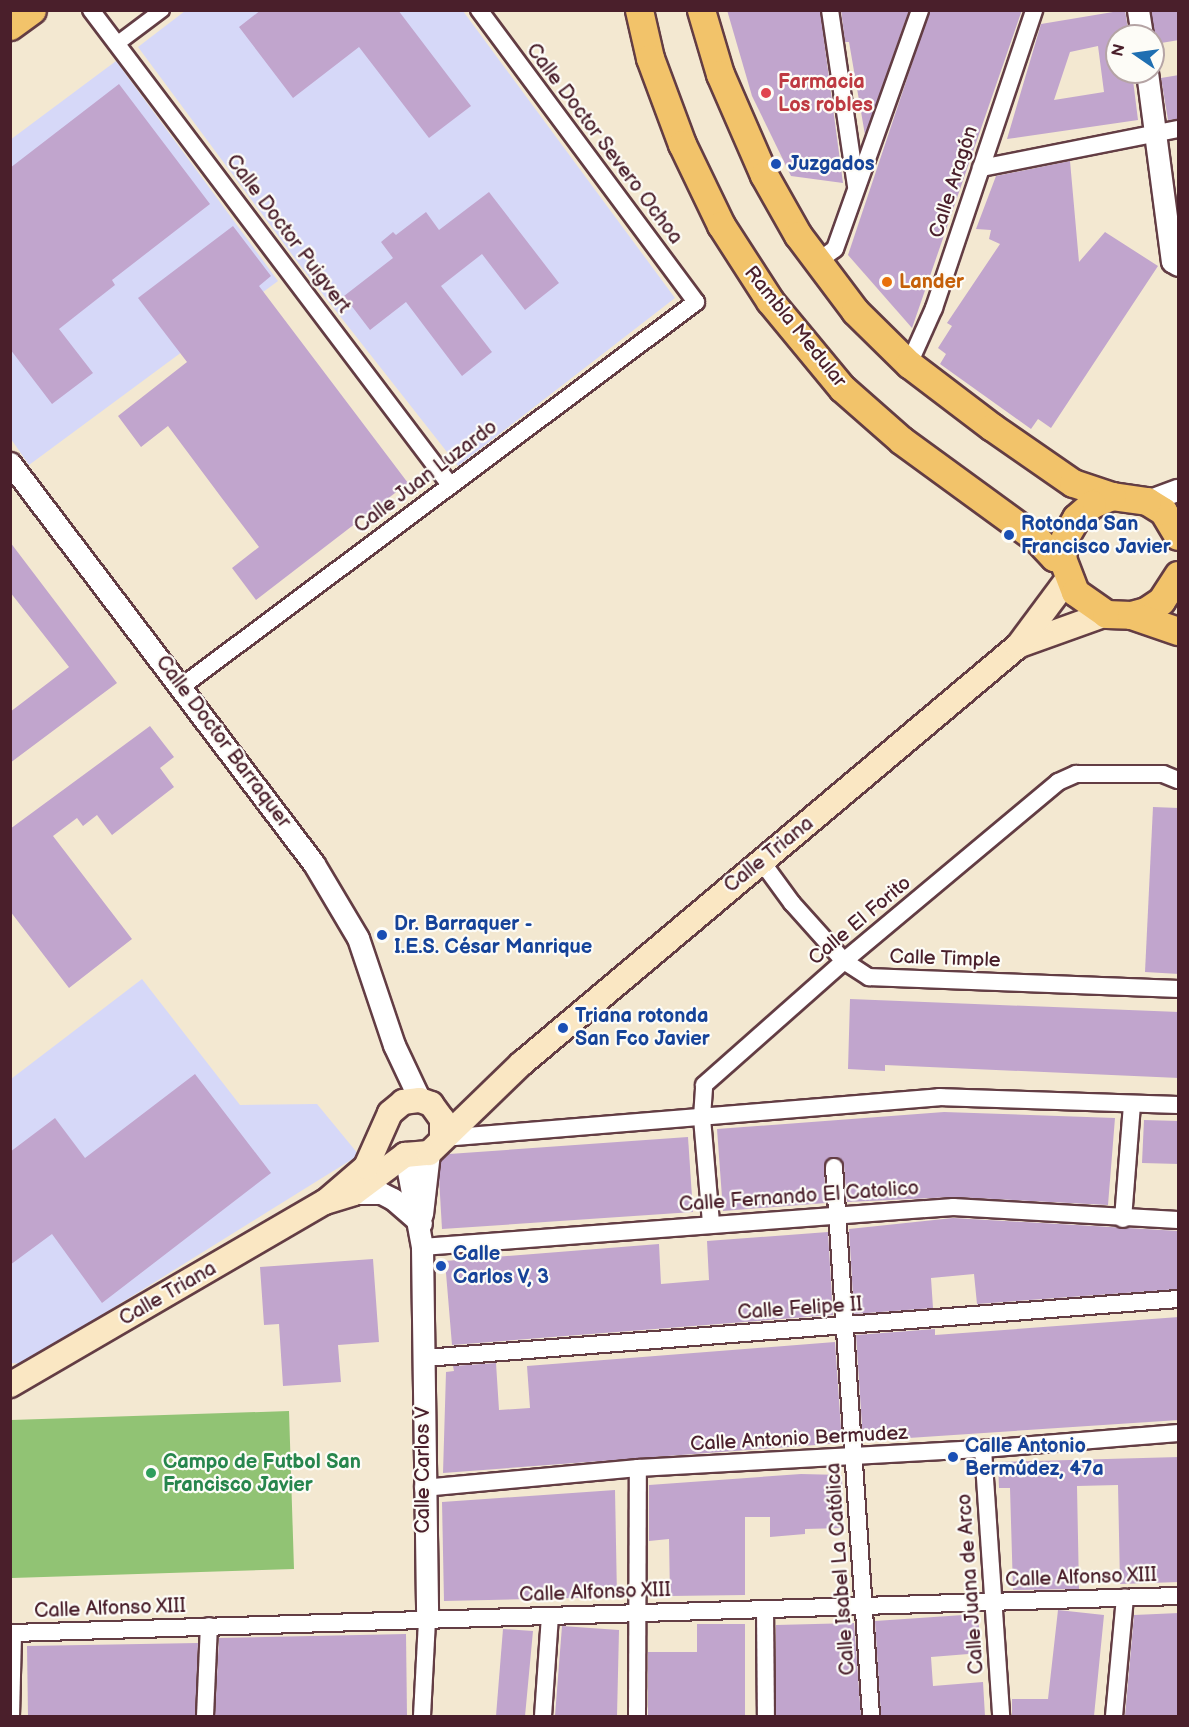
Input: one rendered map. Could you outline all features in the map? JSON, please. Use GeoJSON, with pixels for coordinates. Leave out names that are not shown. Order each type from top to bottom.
{"type":"FeatureCollection","features":[{"type":"Feature","properties":{"kind":"main road"},"geometry":{"type":"LineString","coordinates":[[10,26],[32,10]]}},
{"type":"Feature","properties":{"kind":"main road","name":"Rambla Medular"},"geometry":{"type":"LineString","coordinates":[[639,10],[650,58],[682,144],[721,225],[770,301],[842,388],[902,440],[1029,533],[1065,569],[1085,603],[1119,614]]}},
{"type":"Feature","properties":{"kind":"main road"},"geometry":{"type":"LineString","coordinates":[[701,10],[742,129],[764,174],[817,262],[855,311],[909,364],[1073,483],[1112,496],[1147,501],[1162,511],[1179,536]]}},
{"type":"Feature","properties":{"kind":"main road"},"geometry":{"type":"LineString","coordinates":[[1065,569],[1065,537],[1076,518],[1092,504],[1112,496]]}},
{"type":"Feature","properties":{"kind":"main road","name":"Calle Triana"},"geometry":{"type":"LineString","coordinates":[[435,1145],[521,1064],[1018,646],[1065,569]]}},
{"type":"Feature","properties":{"kind":"main road"},"geometry":{"type":"LineString","coordinates":[[1119,614],[1161,601],[1179,575]]}},
{"type":"Feature","properties":{"kind":"main road"},"geometry":{"type":"LineString","coordinates":[[1119,614],[1179,631]]}},
{"type":"Feature","properties":{"kind":"main road","name":"Calle Triana"},"geometry":{"type":"LineString","coordinates":[[1018,646],[1119,614]]}},
{"type":"Feature","properties":{"kind":"main road","name":"Calle Triana"},"geometry":{"type":"LineString","coordinates":[[426,1102],[466,1100],[521,1064]]}},
{"type":"Feature","properties":{"kind":"main road"},"geometry":{"type":"LineString","coordinates":[[403,1102],[426,1102],[442,1119],[435,1145],[405,1155],[354,1192],[325,1202],[366,1167],[388,1120],[403,1102]]}},
{"type":"Feature","properties":{"kind":"main road"},"geometry":{"type":"LineString","coordinates":[[388,1120],[390,1144],[405,1155]]}},
{"type":"Feature","properties":{"kind":"main road","name":"Calle Triana"},"geometry":{"type":"LineString","coordinates":[[10,1385],[325,1202]]}},
{"type":"Feature","properties":{"kind":"street","name":"Calle Doctor Puigvert"},"geometry":{"type":"LineString","coordinates":[[91,10],[450,485]]}},
{"type":"Feature","properties":{"kind":"street"},"geometry":{"type":"LineString","coordinates":[[118,43],[162,10]]}},
{"type":"Feature","properties":{"kind":"street","name":"Calle Doctor Severo Ochoa"},"geometry":{"type":"LineString","coordinates":[[479,10],[696,302]]}},
{"type":"Feature","properties":{"kind":"street"},"geometry":{"type":"LineString","coordinates":[[830,10],[856,190]]}},
{"type":"Feature","properties":{"kind":"street"},"geometry":{"type":"LineString","coordinates":[[817,262],[835,249],[920,10]]}},
{"type":"Feature","properties":{"kind":"street","name":"Calle Aragón"},"geometry":{"type":"LineString","coordinates":[[909,364],[934,308],[1034,10]]}},
{"type":"Feature","properties":{"kind":"street"},"geometry":{"type":"LineString","coordinates":[[1149,84],[1172,261],[1179,265]]}},
{"type":"Feature","properties":{"kind":"street"},"geometry":{"type":"LineString","coordinates":[[981,168],[1179,129]]}},
{"type":"Feature","properties":{"kind":"street","name":"Calle Juan Luzardo"},"geometry":{"type":"LineString","coordinates":[[181,687],[696,302]]}},
{"type":"Feature","properties":{"kind":"street","name":"Calle Doctor Barraquer"},"geometry":{"type":"LineString","coordinates":[[10,463],[314,864],[358,939],[394,1045],[426,1102]]}},
{"type":"Feature","properties":{"kind":"street"},"geometry":{"type":"LineString","coordinates":[[1147,501],[1179,490]]}},
{"type":"Feature","properties":{"kind":"street","name":"Calle El Forito"},"geometry":{"type":"LineString","coordinates":[[711,1223],[702,1117],[704,1085],[844,961],[1058,782],[1076,774],[1163,774],[1179,780]]}},
{"type":"Feature","properties":{"kind":"street","name":"Calle Timple"},"geometry":{"type":"LineString","coordinates":[[762,862],[792,903],[844,961],[869,978],[1179,989]]}},
{"type":"Feature","properties":{"kind":"street","name":"Calle Doctor Barraquer"},"geometry":{"type":"LineString","coordinates":[[388,1120],[399,1092],[394,1045]]}},
{"type":"Feature","properties":{"kind":"street"},"geometry":{"type":"LineString","coordinates":[[435,1145],[702,1117],[939,1097],[1179,1105]]}},
{"type":"Feature","properties":{"kind":"street"},"geometry":{"type":"LineString","coordinates":[[1123,1219],[1132,1104]]}},
{"type":"Feature","properties":{"kind":"street","name":"Calle Carlos V"},"geometry":{"type":"LineString","coordinates":[[421,1223],[435,1145]]}},
{"type":"Feature","properties":{"kind":"street","name":"Calle Carlos V"},"geometry":{"type":"LineString","coordinates":[[405,1155],[421,1223],[422,1247],[425,1358],[423,1488],[427,1619],[422,1716]]}},
{"type":"Feature","properties":{"kind":"street","name":"Calle Isabel La Católica"},"geometry":{"type":"LineString","coordinates":[[834,1167],[871,1716]]}},
{"type":"Feature","properties":{"kind":"street"},"geometry":{"type":"LineString","coordinates":[[354,1192],[381,1193],[393,1199],[421,1223]]}},
{"type":"Feature","properties":{"kind":"street","name":"Calle Fernando El Catolico"},"geometry":{"type":"LineString","coordinates":[[422,1247],[711,1223],[837,1217],[953,1208],[1123,1219],[1179,1220]]}},
{"type":"Feature","properties":{"kind":"street","name":"Calle Felipe II"},"geometry":{"type":"LineString","coordinates":[[425,1358],[845,1327],[1179,1299]]}},
{"type":"Feature","properties":{"kind":"street","name":"Calle Antonio Bermudez"},"geometry":{"type":"LineString","coordinates":[[423,1488],[638,1468],[983,1449],[1179,1433]]}},
{"type":"Feature","properties":{"kind":"street","name":"Calle Juana de Arco"},"geometry":{"type":"LineString","coordinates":[[983,1449],[1001,1716]]}},
{"type":"Feature","properties":{"kind":"street"},"geometry":{"type":"LineString","coordinates":[[637,1716],[638,1468]]}},
{"type":"Feature","properties":{"kind":"street","name":"Calle Alfonso XIII"},"geometry":{"type":"LineString","coordinates":[[11,1716],[14,1633],[1179,1596]]}},
{"type":"Feature","properties":{"kind":"street"},"geometry":{"type":"LineString","coordinates":[[1114,1716],[1125,1598]]}},
{"type":"Feature","properties":{"kind":"street"},"geometry":{"type":"LineString","coordinates":[[765,1610],[766,1716]]}},
{"type":"Feature","properties":{"kind":"street"},"geometry":{"type":"LineString","coordinates":[[543,1716],[550,1616]]}},
{"type":"Feature","properties":{"kind":"street"},"geometry":{"type":"LineString","coordinates":[[205,1716],[209,1626]]}},
{"type":"Feature","properties":{"kind":"shaded area"},"geometry":{"type":"Polygon","coordinates":[[[185,11],[463,11],[675,298],[458,466],[299,264],[138,47],[185,11]]]}},
{"type":"Feature","properties":{"kind":"shaded area"},"geometry":{"type":"Polygon","coordinates":[[[116,61],[278,281],[29,465],[11,439],[10,140],[116,61]]]}},
{"type":"Feature","properties":{"kind":"shaded area"},"geometry":{"type":"Polygon","coordinates":[[[142,979],[240,1105],[317,1104],[359,1155],[23,1364],[11,1363],[11,1079],[142,979]]]}},
{"type":"Feature","properties":{"kind":"green space","name":"Campo de Futbol San Francisco Javier"},"geometry":{"type":"Polygon","coordinates":[[[289,1411],[294,1569],[12,1578],[11,1420],[289,1411]]]}},
{"type":"Feature","properties":{"kind":"building"},"geometry":{"type":"Polygon","coordinates":[[[261,10],[398,10],[471,106],[429,138],[359,47],[293,98],[239,27],[261,10]]]}},
{"type":"Feature","properties":{"kind":"building"},"geometry":{"type":"Polygon","coordinates":[[[727,10],[820,10],[843,183],[791,176],[752,96],[727,10]]]}},
{"type":"Feature","properties":{"kind":"building"},"geometry":{"type":"Polygon","coordinates":[[[841,10],[909,10],[865,135],[849,42],[845,42],[841,10]]]}},
{"type":"Feature","properties":{"kind":"building"},"geometry":{"type":"Polygon","coordinates":[[[930,10],[1022,10],[912,328],[848,255],[930,10]]]}},
{"type":"Feature","properties":{"kind":"building"},"geometry":{"type":"Polygon","coordinates":[[[1125,10],[1127,24],[1105,24],[1105,84],[1134,84],[1138,120],[1007,139],[1041,24],[1125,10]],[[1098,46],[1070,52],[1054,100],[1104,92],[1098,46]]]}},
{"type":"Feature","properties":{"kind":"building"},"geometry":{"type":"Polygon","coordinates":[[[1151,10],[1179,10],[1179,40],[1165,42],[1165,24],[1153,24],[1151,10]]]}},
{"type":"Feature","properties":{"kind":"building"},"geometry":{"type":"Polygon","coordinates":[[[1179,75],[1179,119],[1168,120],[1162,84],[1165,84],[1165,77],[1179,75]]]}},
{"type":"Feature","properties":{"kind":"building"},"geometry":{"type":"Polygon","coordinates":[[[119,84],[210,204],[112,280],[115,285],[59,329],[93,373],[52,404],[10,349],[10,168],[119,84]]]}},
{"type":"Feature","properties":{"kind":"building"},"geometry":{"type":"Polygon","coordinates":[[[1070,161],[1079,262],[1105,232],[1158,266],[1051,428],[1038,419],[1031,429],[940,364],[946,354],[938,348],[952,326],[947,323],[1000,244],[989,239],[991,230],[976,229],[996,176],[1070,161]]]}},
{"type":"Feature","properties":{"kind":"building"},"geometry":{"type":"Polygon","coordinates":[[[489,192],[559,283],[525,310],[482,254],[441,286],[492,352],[462,376],[406,302],[370,330],[344,296],[393,258],[381,242],[393,232],[396,235],[426,212],[439,230],[489,192]]]}},
{"type":"Feature","properties":{"kind":"building"},"geometry":{"type":"Polygon","coordinates":[[[233,226],[271,276],[259,286],[408,483],[256,600],[232,568],[259,547],[168,426],[141,447],[118,416],[187,362],[138,298],[233,226]]]}},
{"type":"Feature","properties":{"kind":"building"},"geometry":{"type":"Polygon","coordinates":[[[10,542],[117,683],[10,763],[10,712],[69,667],[10,592],[10,542]]]}},
{"type":"Feature","properties":{"kind":"building"},"geometry":{"type":"Polygon","coordinates":[[[150,726],[174,757],[160,768],[174,787],[112,835],[97,815],[83,826],[77,818],[53,836],[132,939],[69,988],[10,911],[10,829],[150,726]]]}},
{"type":"Feature","properties":{"kind":"building"},"geometry":{"type":"Polygon","coordinates":[[[1153,807],[1179,808],[1179,974],[1145,972],[1153,807]]]}},
{"type":"Feature","properties":{"kind":"building"},"geometry":{"type":"Polygon","coordinates":[[[850,999],[1179,1012],[1179,1078],[885,1065],[885,1071],[848,1069],[850,999]]]}},
{"type":"Feature","properties":{"kind":"building"},"geometry":{"type":"Polygon","coordinates":[[[195,1074],[271,1173],[102,1303],[52,1234],[10,1265],[10,1152],[55,1118],[85,1158],[195,1074]]]}},
{"type":"Feature","properties":{"kind":"building"},"geometry":{"type":"Polygon","coordinates":[[[944,1112],[1115,1118],[1108,1205],[954,1197],[847,1202],[844,1166],[834,1157],[824,1167],[826,1203],[723,1211],[717,1129],[944,1112]]]}},
{"type":"Feature","properties":{"kind":"building"},"geometry":{"type":"Polygon","coordinates":[[[1144,1120],[1179,1121],[1179,1164],[1142,1163],[1144,1120]]]}},
{"type":"Feature","properties":{"kind":"building"},"geometry":{"type":"Polygon","coordinates":[[[688,1137],[693,1212],[442,1229],[439,1178],[441,1161],[449,1154],[688,1137]]]}},
{"type":"Feature","properties":{"kind":"building"},"geometry":{"type":"Polygon","coordinates":[[[953,1218],[1179,1231],[1179,1289],[977,1304],[974,1274],[931,1278],[933,1308],[854,1314],[849,1229],[953,1218]]]}},
{"type":"Feature","properties":{"kind":"building"},"geometry":{"type":"Polygon","coordinates":[[[828,1232],[833,1315],[452,1345],[445,1261],[659,1244],[661,1284],[709,1280],[707,1241],[828,1232]]]}},
{"type":"Feature","properties":{"kind":"building"},"geometry":{"type":"Polygon","coordinates":[[[373,1259],[379,1342],[338,1345],[341,1382],[283,1386],[279,1324],[264,1325],[260,1267],[373,1259]]]}},
{"type":"Feature","properties":{"kind":"building"},"geometry":{"type":"Polygon","coordinates":[[[1179,1317],[1179,1420],[863,1441],[856,1335],[935,1329],[935,1335],[1179,1317]]]}},
{"type":"Feature","properties":{"kind":"building"},"geometry":{"type":"Polygon","coordinates":[[[835,1342],[842,1443],[443,1473],[446,1372],[454,1371],[453,1366],[496,1363],[499,1410],[530,1408],[527,1366],[835,1342]]]}},
{"type":"Feature","properties":{"kind":"building"},"geometry":{"type":"Polygon","coordinates":[[[1179,1457],[1179,1582],[1120,1584],[1118,1485],[1077,1486],[1079,1589],[1013,1590],[1010,1488],[999,1488],[998,1462],[1179,1457]]]}},
{"type":"Feature","properties":{"kind":"building"},"geometry":{"type":"Polygon","coordinates":[[[801,1474],[842,1475],[843,1528],[805,1529],[805,1534],[770,1537],[770,1517],[745,1517],[745,1595],[670,1596],[669,1539],[649,1541],[649,1485],[801,1474]]]}},
{"type":"Feature","properties":{"kind":"building"},"geometry":{"type":"Polygon","coordinates":[[[615,1490],[617,1597],[444,1601],[442,1502],[615,1490]]]}},
{"type":"Feature","properties":{"kind":"building"},"geometry":{"type":"Polygon","coordinates":[[[1058,1610],[1104,1615],[1094,1716],[1012,1716],[1012,1699],[1048,1699],[1058,1610]]]}},
{"type":"Feature","properties":{"kind":"building"},"geometry":{"type":"Polygon","coordinates":[[[1179,1613],[1179,1716],[1125,1716],[1134,1615],[1179,1613]]]}},
{"type":"Feature","properties":{"kind":"building"},"geometry":{"type":"Polygon","coordinates":[[[978,1614],[981,1653],[931,1657],[933,1686],[983,1682],[985,1716],[881,1716],[875,1621],[978,1614]]]}},
{"type":"Feature","properties":{"kind":"building"},"geometry":{"type":"Polygon","coordinates":[[[854,1623],[861,1716],[776,1716],[776,1625],[854,1623]]]}},
{"type":"Feature","properties":{"kind":"building"},"geometry":{"type":"Polygon","coordinates":[[[697,1624],[745,1624],[745,1716],[648,1716],[648,1652],[697,1652],[697,1624]]]}},
{"type":"Feature","properties":{"kind":"building"},"geometry":{"type":"Polygon","coordinates":[[[562,1626],[619,1630],[617,1716],[555,1716],[562,1626]]]}},
{"type":"Feature","properties":{"kind":"building"},"geometry":{"type":"Polygon","coordinates":[[[503,1629],[533,1631],[525,1716],[496,1716],[503,1629]]]}},
{"type":"Feature","properties":{"kind":"building"},"geometry":{"type":"Polygon","coordinates":[[[406,1634],[407,1716],[215,1716],[219,1638],[406,1634]]]}},
{"type":"Feature","properties":{"kind":"building"},"geometry":{"type":"Polygon","coordinates":[[[198,1643],[195,1716],[28,1716],[27,1646],[198,1643]]]}},
{"type":"Feature","properties":{"kind":"place","name":"Farmacia Los robles"},"geometry":{"type":"Point","coordinates":[766,93]}},
{"type":"Feature","properties":{"kind":"place","name":"Juzgados"},"geometry":{"type":"Point","coordinates":[776,164]}},
{"type":"Feature","properties":{"kind":"place","name":"Lander"},"geometry":{"type":"Point","coordinates":[887,282]}},
{"type":"Feature","properties":{"kind":"place","name":"Rotonda San Francisco Javier"},"geometry":{"type":"Point","coordinates":[1009,535]}},
{"type":"Feature","properties":{"kind":"place","name":"Dr. Barraquer - I.E.S. César Manrique"},"geometry":{"type":"Point","coordinates":[382,935]}},
{"type":"Feature","properties":{"kind":"place","name":"Triana rotonda San Fco Javier"},"geometry":{"type":"Point","coordinates":[563,1028]}},
{"type":"Feature","properties":{"kind":"place","name":"Calle Carlos V, 3"},"geometry":{"type":"Point","coordinates":[441,1266]}},
{"type":"Feature","properties":{"kind":"place","name":"Calle Antonio Bermúdez, 47a"},"geometry":{"type":"Point","coordinates":[953,1457]}},
{"type":"Feature","properties":{"kind":"place","name":"Campo de Futbol San Francisco Javier"},"geometry":{"type":"Point","coordinates":[151,1473]}}]}
